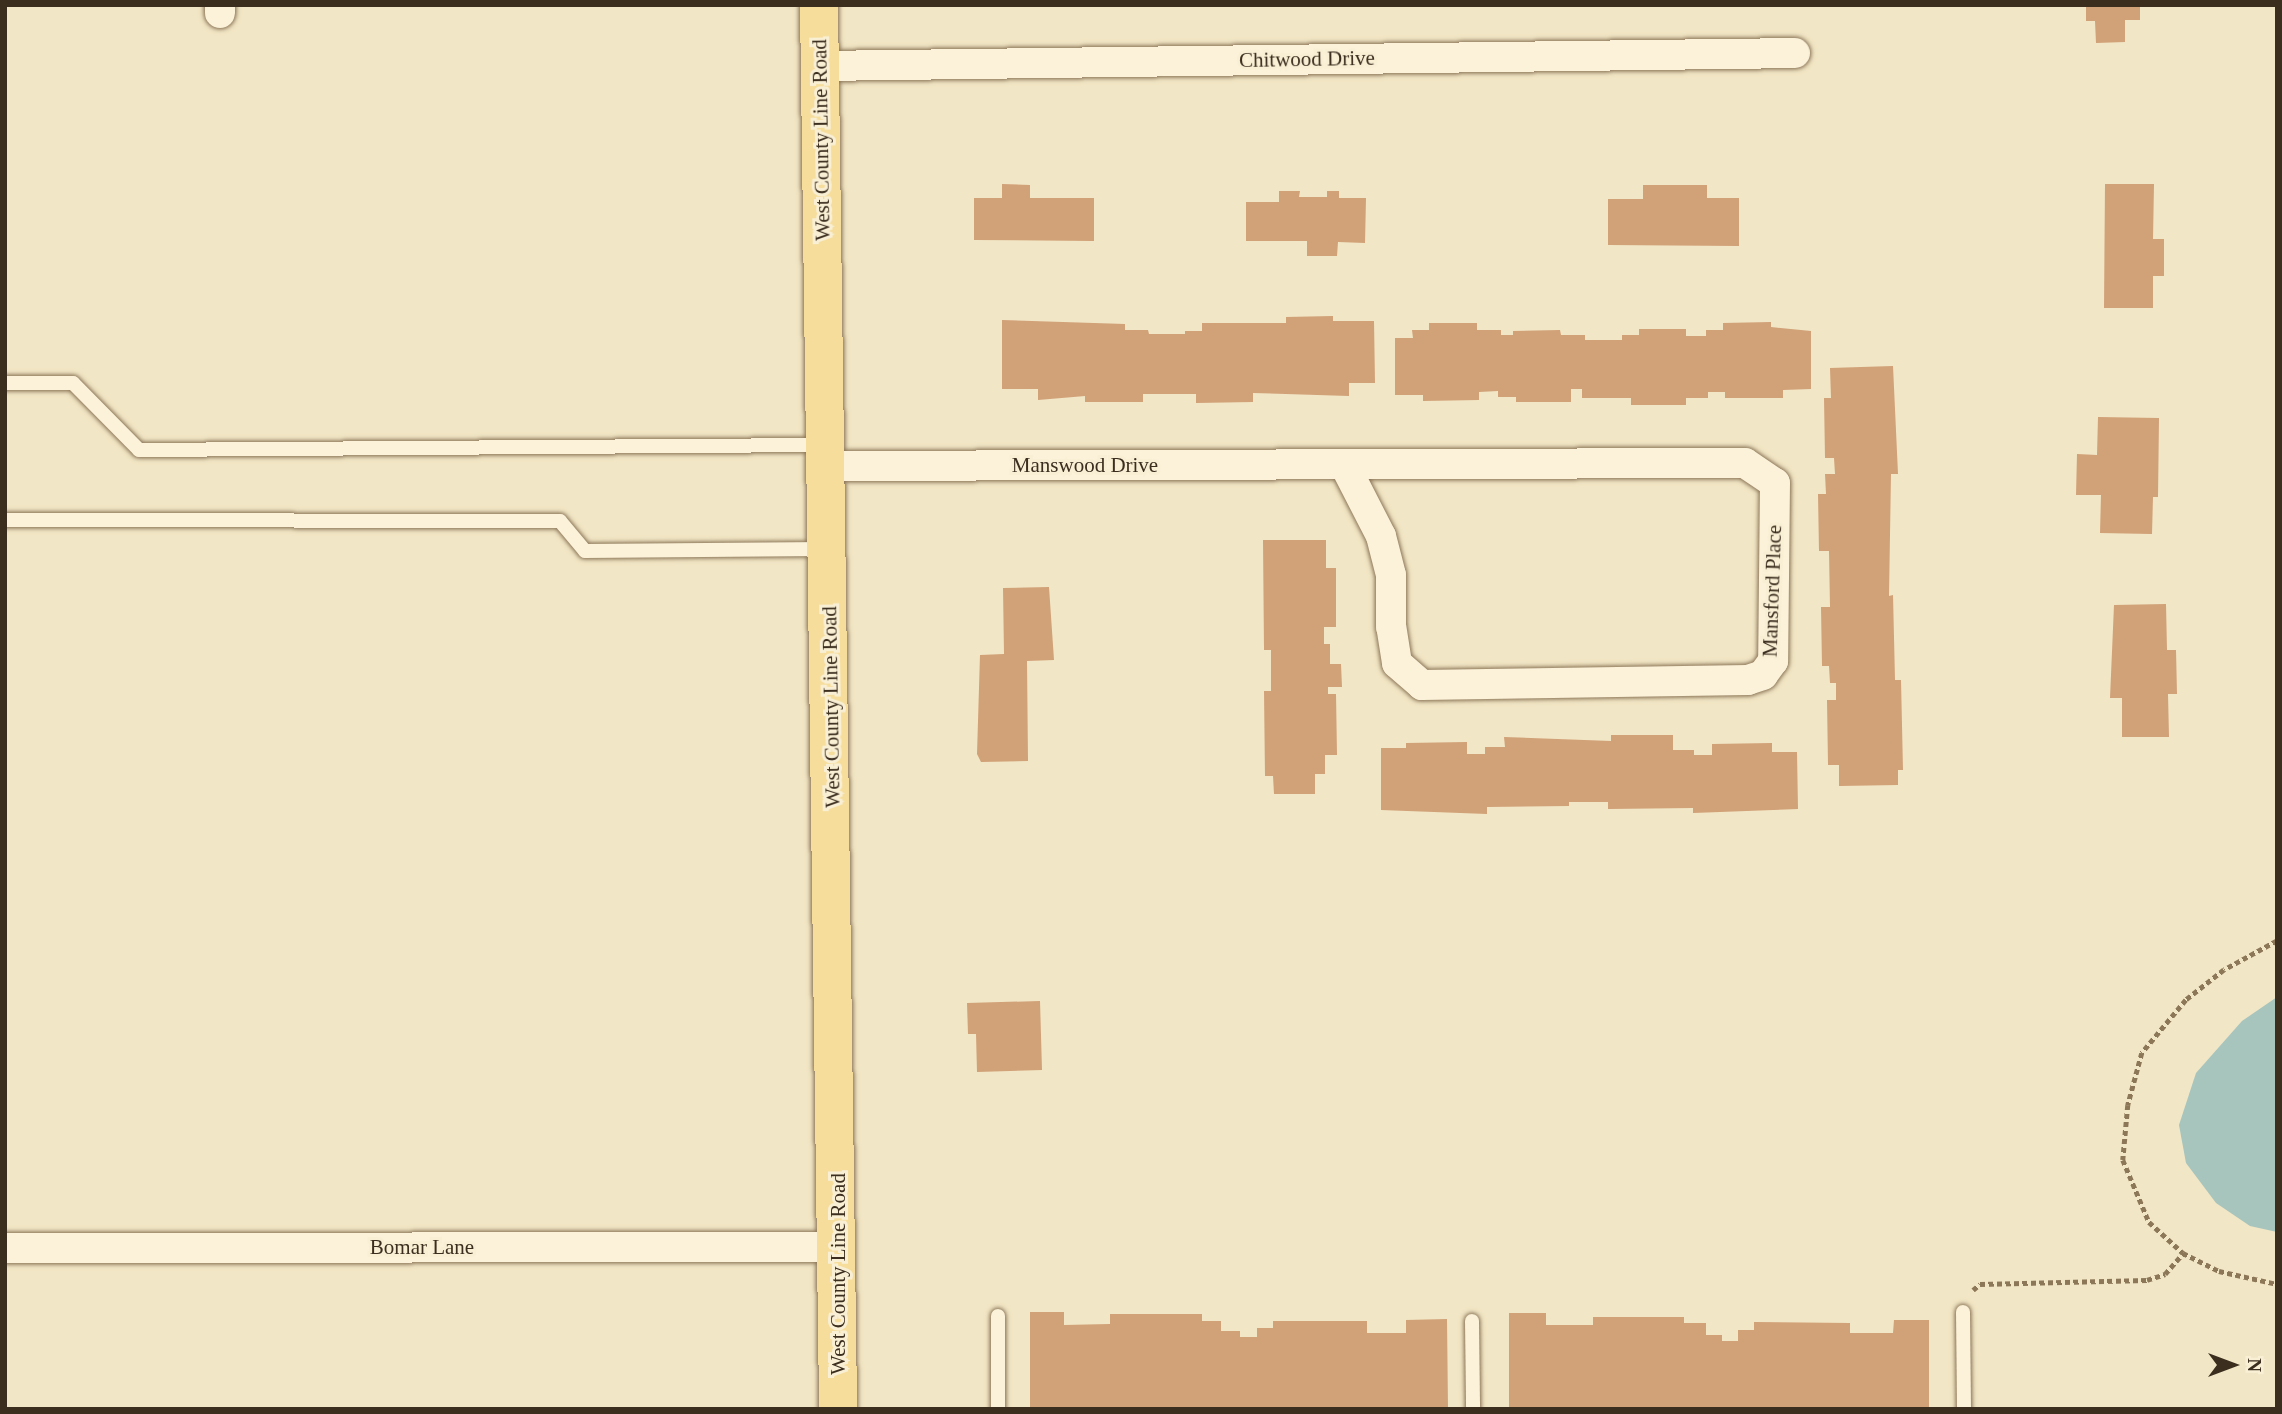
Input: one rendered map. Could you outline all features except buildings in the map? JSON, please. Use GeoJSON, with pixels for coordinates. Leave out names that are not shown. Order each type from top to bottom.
{"type":"FeatureCollection","features":[{"type":"Feature","properties":{"kind":"main road","name":"West County Line Road"},"geometry":{"type":"LineString","coordinates":[[819,5],[838,1247],[838,1409]]}},
{"type":"Feature","properties":{"kind":"street","name":"Chitwood Drive"},"geometry":{"type":"LineString","coordinates":[[819,66],[1795,53]]}},
{"type":"Feature","properties":{"kind":"street","name":"Manswood Drive"},"geometry":{"type":"LineString","coordinates":[[827,456],[1344,464]]}},
{"type":"Feature","properties":{"kind":"street","name":"Mansford Place"},"geometry":{"type":"LineString","coordinates":[[1745,463],[1775,483],[1773,661],[1763,676],[1748,680],[1422,685],[1397,663],[1391,626],[1391,575],[1381,536],[1344,464],[1745,463]]}},
{"type":"Feature","properties":{"kind":"street","name":"Bomar Lane"},"geometry":{"type":"LineString","coordinates":[[5,1248],[838,1247]]}},
{"type":"Feature","properties":{"kind":"lane"},"geometry":{"type":"LineString","coordinates":[[5,383],[73,383],[139,450],[827,456]]}},
{"type":"Feature","properties":{"kind":"lane"},"geometry":{"type":"LineString","coordinates":[[5,520],[560,521],[585,551],[828,549]]}},
{"type":"Feature","properties":{"kind":"lane"},"geometry":{"type":"LineString","coordinates":[[1963,1312],[1964,1409]]}},
{"type":"Feature","properties":{"kind":"lane"},"geometry":{"type":"LineString","coordinates":[[998,1316],[998,1409]]}},
{"type":"Feature","properties":{"kind":"lane"},"geometry":{"type":"LineString","coordinates":[[1472,1321],[1473,1409]]}},
{"type":"Feature","properties":{"kind":"path"},"geometry":{"type":"LineString","coordinates":[[2277,941],[2224,970],[2186,1000],[2142,1053],[2128,1105],[2123,1160],[2149,1222],[2183,1252],[2219,1271],[2277,1284]]}},
{"type":"Feature","properties":{"kind":"path"},"geometry":{"type":"LineString","coordinates":[[1963,1312],[1970,1293],[1980,1284],[2136,1282],[2165,1274],[2183,1252]]}},
{"type":"Feature","properties":{"kind":"water"},"geometry":{"type":"Polygon","coordinates":[[[2277,997],[2277,1232],[2250,1226],[2216,1203],[2186,1163],[2179,1125],[2196,1073],[2242,1021],[2277,997]]]}}]}
